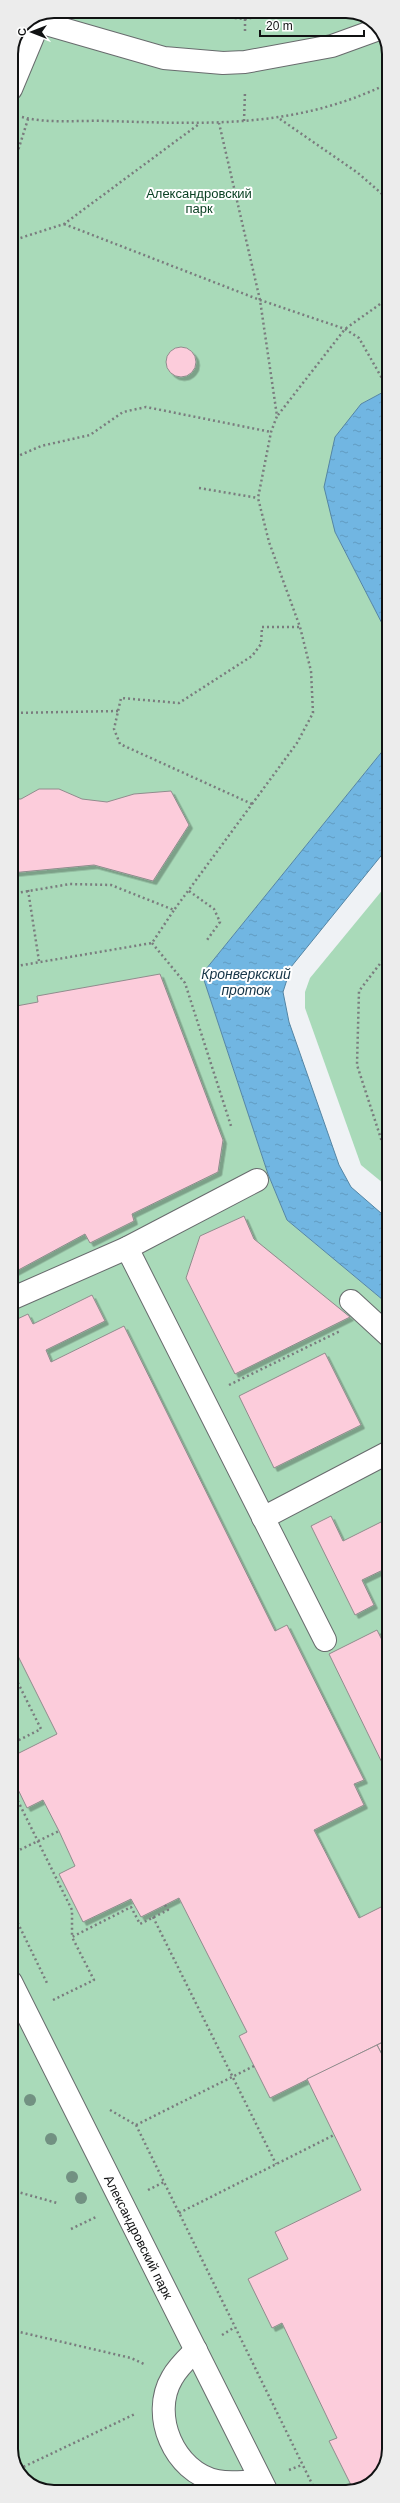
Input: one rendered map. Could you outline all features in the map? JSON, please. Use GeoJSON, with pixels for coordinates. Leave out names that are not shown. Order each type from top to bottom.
{"type":"FeatureCollection","features":[{"type":"Feature","properties":{"kind":"street"},"geometry":{"type":"LineString","coordinates":[[18,72],[39,22],[164,58],[223,63],[245,62],[332,46],[373,31]]}},
{"type":"Feature","properties":{"kind":"street"},"geometry":{"type":"LineString","coordinates":[[18,1296],[127,1248],[257,1180]]}},
{"type":"Feature","properties":{"kind":"street"},"geometry":{"type":"LineString","coordinates":[[127,1248],[325,1640]]}},
{"type":"Feature","properties":{"kind":"street"},"geometry":{"type":"LineString","coordinates":[[351,1301],[382,1329]]}},
{"type":"Feature","properties":{"kind":"street"},"geometry":{"type":"LineString","coordinates":[[263,1518],[382,1456]]}},
{"type":"Feature","properties":{"kind":"street","name":"Александровский парк"},"geometry":{"type":"LineString","coordinates":[[18,1996],[263,2485]]}},
{"type":"Feature","properties":{"kind":"street"},"geometry":{"type":"LineString","coordinates":[[196,2350],[171,2379],[166,2399],[165,2420],[168,2437],[178,2457],[197,2472],[216,2481],[254,2485]]}},
{"type":"Feature","properties":{"kind":"path"},"geometry":{"type":"LineString","coordinates":[[234,18],[253,18]]}},
{"type":"Feature","properties":{"kind":"path"},"geometry":{"type":"LineString","coordinates":[[18,116],[28,119],[199,124],[280,119],[360,97],[382,86]]}},
{"type":"Feature","properties":{"kind":"path"},"geometry":{"type":"LineString","coordinates":[[18,151],[28,119]]}},
{"type":"Feature","properties":{"kind":"path"},"geometry":{"type":"LineString","coordinates":[[280,119],[358,173],[382,194]]}},
{"type":"Feature","properties":{"kind":"path"},"geometry":{"type":"LineString","coordinates":[[219,123],[260,300],[277,416]]}},
{"type":"Feature","properties":{"kind":"path"},"geometry":{"type":"LineString","coordinates":[[18,239],[64,224],[199,124]]}},
{"type":"Feature","properties":{"kind":"path"},"geometry":{"type":"LineString","coordinates":[[64,224],[260,300],[345,329],[359,338],[382,378]]}},
{"type":"Feature","properties":{"kind":"path"},"geometry":{"type":"LineString","coordinates":[[18,966],[152,943],[174,910],[297,742],[313,713],[311,671],[300,627],[269,542],[258,498],[272,432],[277,416],[345,329],[382,303]]}},
{"type":"Feature","properties":{"kind":"path"},"geometry":{"type":"LineString","coordinates":[[18,455],[41,446],[90,435],[123,412],[146,407],[272,432]]}},
{"type":"Feature","properties":{"kind":"path"},"geometry":{"type":"LineString","coordinates":[[199,488],[258,498]]}},
{"type":"Feature","properties":{"kind":"path"},"geometry":{"type":"LineString","coordinates":[[252,804],[120,744],[114,729],[121,698],[180,703],[252,656],[261,644],[262,627],[300,627]]}},
{"type":"Feature","properties":{"kind":"path"},"geometry":{"type":"LineString","coordinates":[[18,713],[118,711]]}},
{"type":"Feature","properties":{"kind":"path"},"geometry":{"type":"LineString","coordinates":[[18,892],[70,884],[111,885],[174,910]]}},
{"type":"Feature","properties":{"kind":"path"},"geometry":{"type":"LineString","coordinates":[[28,890],[39,961]]}},
{"type":"Feature","properties":{"kind":"path"},"geometry":{"type":"LineString","coordinates":[[189,890],[214,909],[220,922],[207,940]]}},
{"type":"Feature","properties":{"kind":"path"},"geometry":{"type":"LineString","coordinates":[[152,943],[185,983],[231,1126]]}},
{"type":"Feature","properties":{"kind":"path"},"geometry":{"type":"LineString","coordinates":[[382,961],[360,991],[357,1065],[382,1141]]}},
{"type":"Feature","properties":{"kind":"path"},"geometry":{"type":"LineString","coordinates":[[203,1398],[369,1316]]}},
{"type":"Feature","properties":{"kind":"path"},"geometry":{"type":"LineString","coordinates":[[18,1682],[41,1729],[18,1740]]}},
{"type":"Feature","properties":{"kind":"path"},"geometry":{"type":"LineString","coordinates":[[18,1801],[72,1910],[72,1937],[94,1980],[54,2000]]}},
{"type":"Feature","properties":{"kind":"path"},"geometry":{"type":"LineString","coordinates":[[18,1851],[58,1832]]}},
{"type":"Feature","properties":{"kind":"path"},"geometry":{"type":"LineString","coordinates":[[72,1937],[131,1907],[140,1924],[168,1910],[165,1905]]}},
{"type":"Feature","properties":{"kind":"path"},"geometry":{"type":"LineString","coordinates":[[153,1917],[276,2164]]}},
{"type":"Feature","properties":{"kind":"path"},"geometry":{"type":"LineString","coordinates":[[18,1923],[46,1980]]}},
{"type":"Feature","properties":{"kind":"path"},"geometry":{"type":"LineString","coordinates":[[51,1994],[57,2007]]}},
{"type":"Feature","properties":{"kind":"path"},"geometry":{"type":"LineString","coordinates":[[136,2125],[254,2066]]}},
{"type":"Feature","properties":{"kind":"path"},"geometry":{"type":"LineString","coordinates":[[108,2109],[136,2125],[313,2485]]}},
{"type":"Feature","properties":{"kind":"path"},"geometry":{"type":"LineString","coordinates":[[180,2213],[334,2135]]}},
{"type":"Feature","properties":{"kind":"path"},"geometry":{"type":"LineString","coordinates":[[18,2192],[57,2203]]}},
{"type":"Feature","properties":{"kind":"path"},"geometry":{"type":"LineString","coordinates":[[18,2332],[131,2358],[171,2379]]}},
{"type":"Feature","properties":{"kind":"path"},"geometry":{"type":"LineString","coordinates":[[23,2467],[135,2414],[165,2420]]}},
{"type":"Feature","properties":{"kind":"green space","name":"Александровский парк"},"geometry":{"type":"Polygon","coordinates":[[[348,18],[360,21],[370,27],[378,38],[382,50],[382,393],[361,404],[335,532],[382,623],[382,752],[202,974],[268,1174],[287,1220],[382,1299],[381,2456],[373,2473],[362,2481],[350,2485],[45,2484],[34,2479],[24,2469],[18,2453],[18,54],[24,34],[34,24],[47,19],[348,18]]]}},
{"type":"Feature","properties":{"kind":"green space"},"geometry":{"type":"Polygon","coordinates":[[[382,891],[382,1182],[361,1165],[305,1008],[305,992],[310,978],[382,891]]]}},
{"type":"Feature","properties":{"kind":"water"},"geometry":{"type":"Polygon","coordinates":[[[382,393],[382,623],[335,532],[324,487],[335,437],[361,404],[382,393]]]}},
{"type":"Feature","properties":{"kind":"water","name":"Кронверкский проток"},"geometry":{"type":"Polygon","coordinates":[[[382,752],[382,855],[291,967],[283,992],[289,1022],[339,1165],[351,1187],[382,1214],[382,1299],[287,1220],[268,1174],[202,974],[382,752]]]}},
{"type":"Feature","properties":{"kind":"building"},"geometry":{"type":"Polygon","coordinates":[[[181,347],[187,348],[195,356],[195,368],[187,376],[181,377],[175,376],[167,368],[166,362],[167,356],[175,348],[181,347]]]}},
{"type":"Feature","properties":{"kind":"building"},"geometry":{"type":"Polygon","coordinates":[[[39,789],[59,789],[82,799],[107,802],[134,794],[171,791],[189,825],[153,881],[94,865],[18,872],[18,799],[21,799],[39,789]]]}},
{"type":"Feature","properties":{"kind":"building"},"geometry":{"type":"Polygon","coordinates":[[[160,974],[223,1140],[218,1172],[132,1214],[134,1221],[90,1243],[85,1234],[18,1270],[18,1006],[38,1002],[37,996],[160,974]]]}},
{"type":"Feature","properties":{"kind":"building"},"geometry":{"type":"Polygon","coordinates":[[[244,1216],[254,1239],[350,1317],[235,1374],[186,1278],[200,1236],[244,1216]]]}},
{"type":"Feature","properties":{"kind":"building"},"geometry":{"type":"Polygon","coordinates":[[[92,1295],[105,1321],[46,1350],[51,1362],[124,1326],[275,1631],[287,1625],[364,1780],[354,1784],[364,1805],[314,1830],[359,1918],[382,1906],[382,2042],[270,2098],[239,2036],[247,2032],[179,1898],[141,1917],[131,1899],[83,1922],[59,1874],[75,1866],[59,1831],[43,1800],[27,1808],[18,1789],[18,1754],[57,1734],[18,1656],[18,1319],[28,1314],[33,1324],[92,1295]]]}},
{"type":"Feature","properties":{"kind":"building"},"geometry":{"type":"Polygon","coordinates":[[[325,1353],[361,1425],[274,1468],[239,1396],[325,1353]]]}},
{"type":"Feature","properties":{"kind":"building"},"geometry":{"type":"Polygon","coordinates":[[[331,1516],[343,1541],[382,1522],[382,1570],[362,1580],[374,1605],[355,1615],[311,1526],[331,1516]]]}},
{"type":"Feature","properties":{"kind":"building"},"geometry":{"type":"Polygon","coordinates":[[[377,1630],[382,1640],[382,1763],[329,1654],[377,1630]]]}},
{"type":"Feature","properties":{"kind":"building"},"geometry":{"type":"Polygon","coordinates":[[[382,2042],[382,2055],[377,2045],[382,2042]]]}},
{"type":"Feature","properties":{"kind":"building"},"geometry":{"type":"Polygon","coordinates":[[[377,2045],[382,2055],[382,2449],[379,2463],[373,2473],[362,2481],[351,2485],[329,2441],[337,2438],[282,2323],[272,2328],[248,2279],[288,2259],[275,2232],[361,2190],[307,2079],[377,2045]]]}}]}
